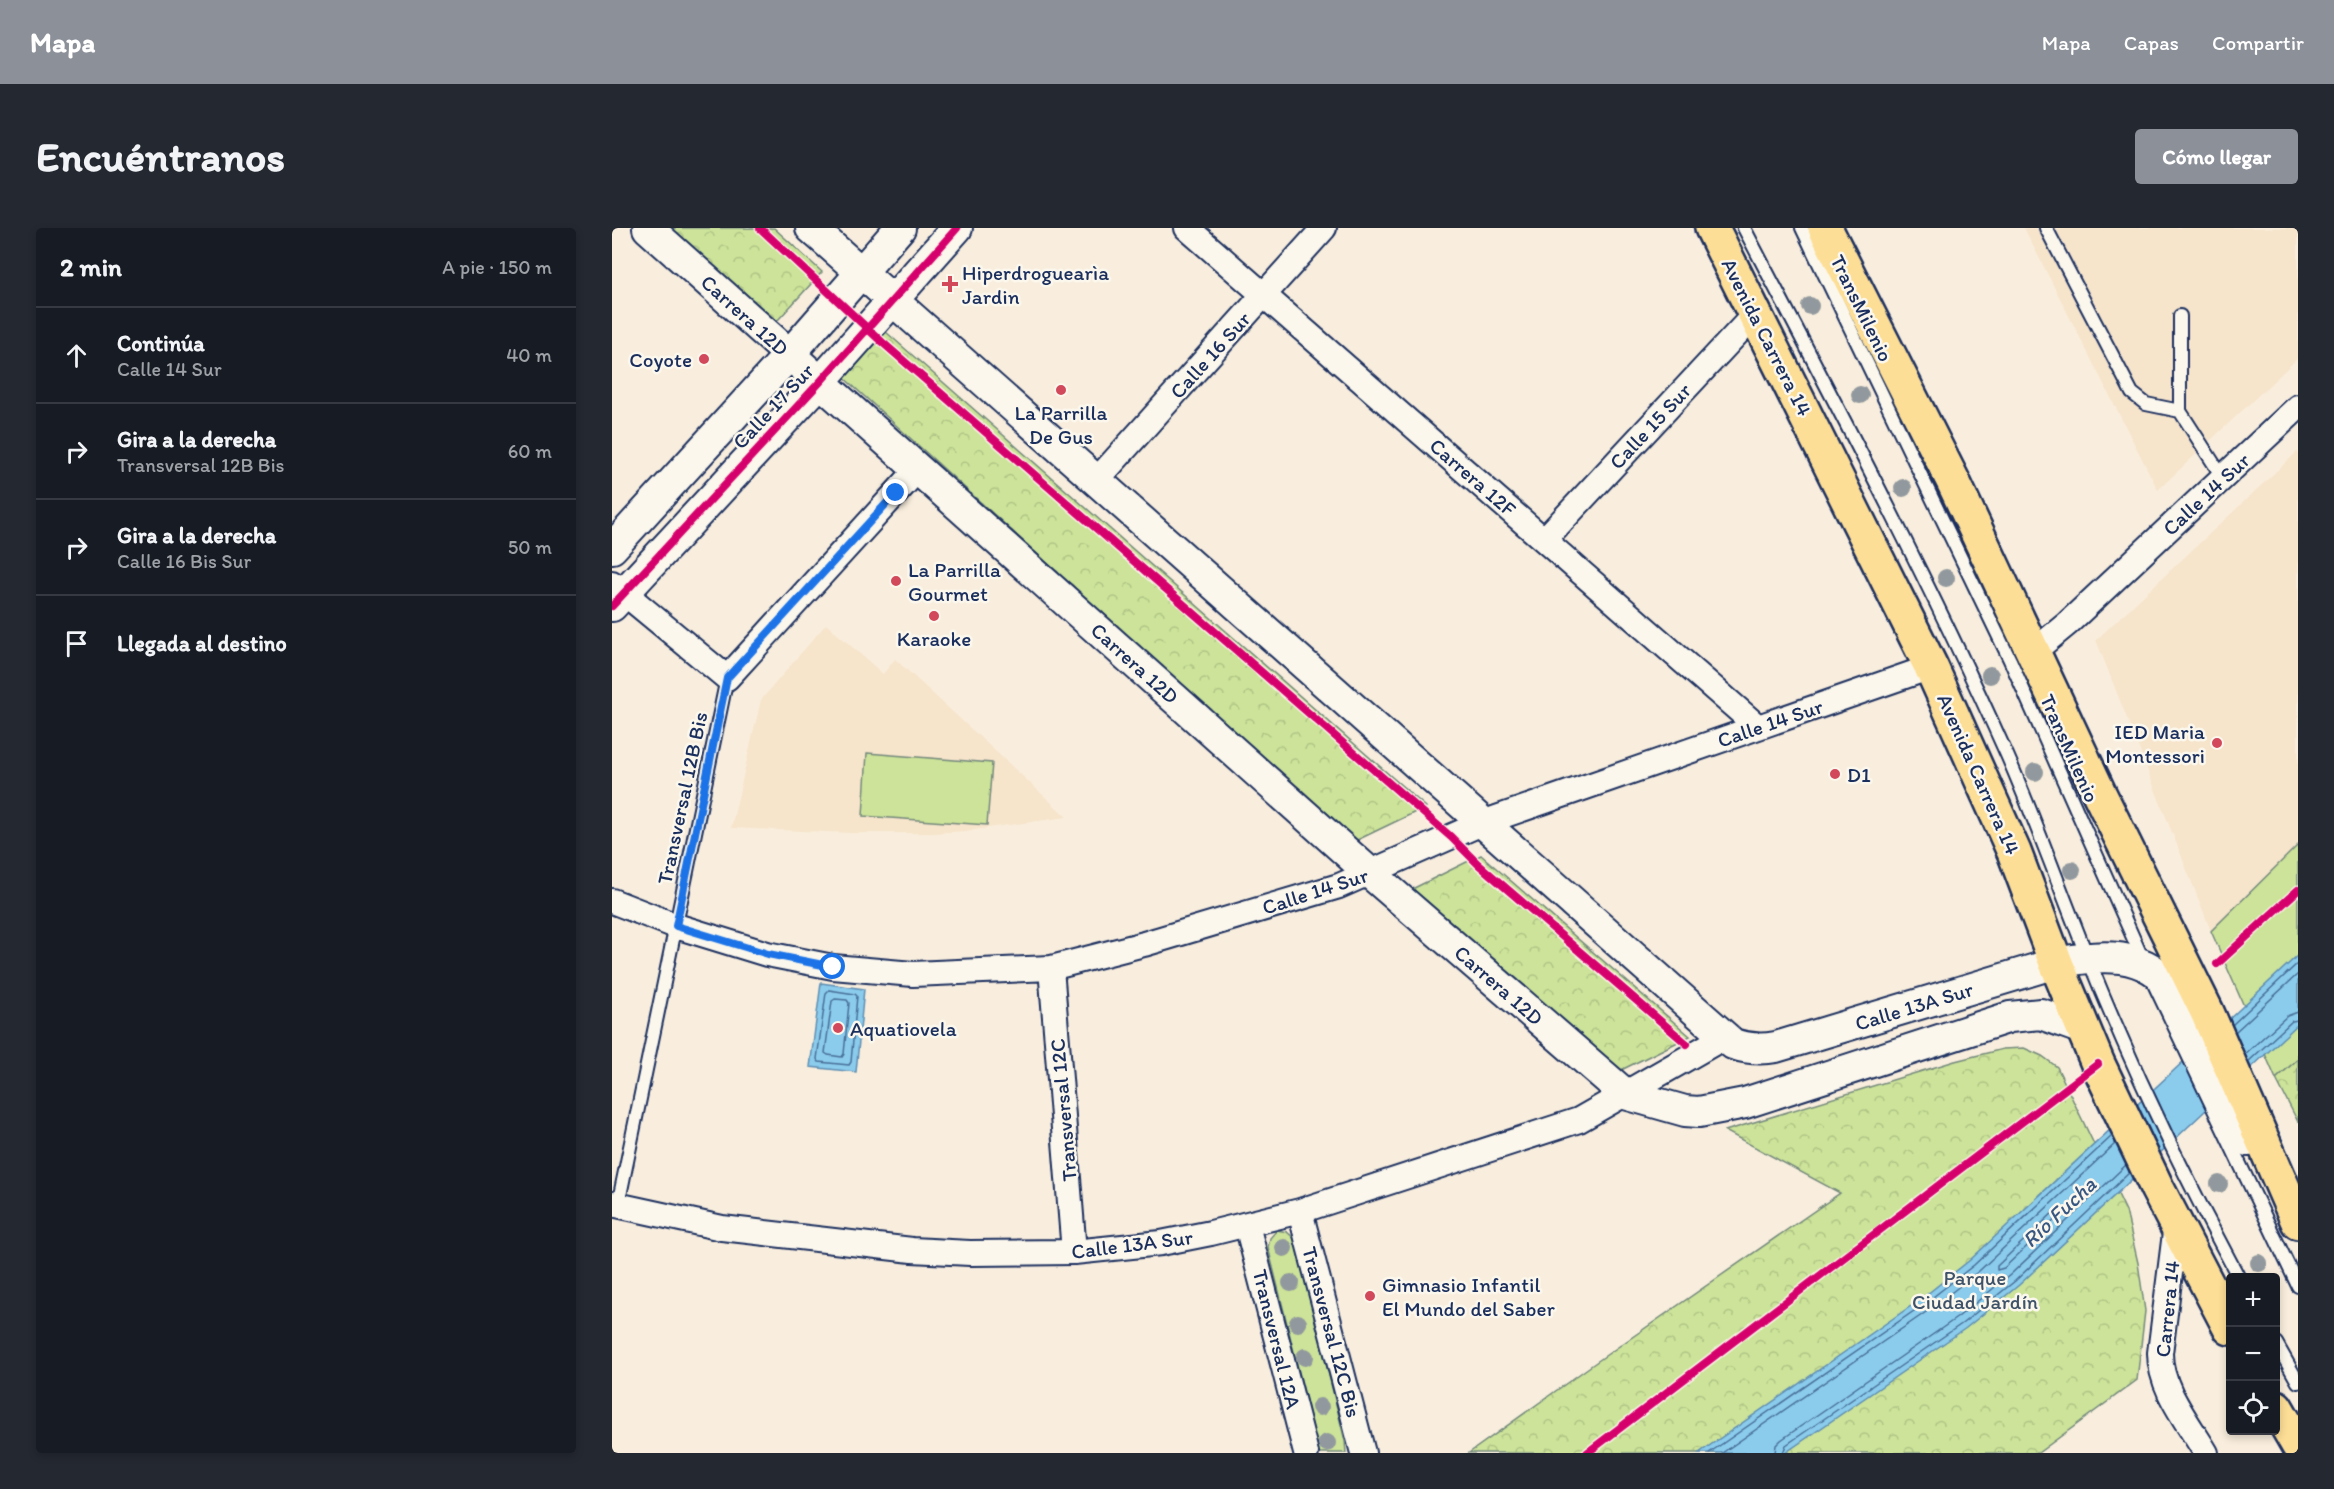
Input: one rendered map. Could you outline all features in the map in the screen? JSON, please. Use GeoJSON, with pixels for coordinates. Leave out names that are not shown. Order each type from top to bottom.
{"type":"FeatureCollection","features":[{"type":"Feature","properties":{"kind":"main road","name":"Avenida Carrera 14"},"geometry":{"type":"LineString","coordinates":[[1712,228],[1931,667],[2014,852],[2072,959],[2083,1029],[2113,1096],[2168,1177],[2176,1225],[2229,1327]]}},
{"type":"Feature","properties":{"kind":"main road"},"geometry":{"type":"LineString","coordinates":[[1826,228],[1942,459],[2100,795],[2191,1023],[2234,1115],[2298,1222]]}},
{"type":"Feature","properties":{"kind":"main road"},"geometry":{"type":"LineString","coordinates":[[2280,1414],[2298,1445]]}},
{"type":"Feature","properties":{"kind":"street","name":"Carrera 12D"},"geometry":{"type":"LineString","coordinates":[[648,228],[1371,874],[1625,1094]]}},
{"type":"Feature","properties":{"kind":"street"},"geometry":{"type":"LineString","coordinates":[[811,228],[1724,1037]]}},
{"type":"Feature","properties":{"kind":"street","name":"Calle 17 Sur"},"geometry":{"type":"LineString","coordinates":[[612,548],[789,355],[900,228]]}},
{"type":"Feature","properties":{"kind":"street","name":"Calle 17 Sur"},"geometry":{"type":"LineString","coordinates":[[616,594],[820,382],[957,228]]}},
{"type":"Feature","properties":{"kind":"street","name":"Carrera 12F"},"geometry":{"type":"LineString","coordinates":[[1187,228],[1758,727]]}},
{"type":"Feature","properties":{"kind":"street","name":"Calle 16 Sur"},"geometry":{"type":"LineString","coordinates":[[1096,481],[1324,228]]}},
{"type":"Feature","properties":{"kind":"street","name":"Calle 15 Sur"},"geometry":{"type":"LineString","coordinates":[[1544,540],[1756,313]]}},
{"type":"Feature","properties":{"kind":"street","name":"Calle 14 Sur"},"geometry":{"type":"LineString","coordinates":[[2033,652],[2067,624],[2298,407]]}},
{"type":"Feature","properties":{"kind":"street"},"geometry":{"type":"LineString","coordinates":[[616,594],[727,678],[918,469]]}},
{"type":"Feature","properties":{"kind":"street","name":"Calle 14 Sur"},"geometry":{"type":"LineString","coordinates":[[612,901],[676,926],[768,954],[833,967],[913,974],[1051,968],[1144,944],[1339,886],[1371,874],[1482,823],[1931,667]]}},
{"type":"Feature","properties":{"kind":"street","name":"Calle 13A Sur"},"geometry":{"type":"LineString","coordinates":[[615,1205],[722,1228],[863,1246],[970,1253],[1074,1252],[1161,1243],[1300,1211],[1579,1120],[1724,1037],[1745,1048],[1759,1050],[1776,1047],[2072,959],[2119,958],[2145,964],[2165,977],[2191,1023]]}},
{"type":"Feature","properties":{"kind":"street","name":"Transversal 12C"},"geometry":{"type":"LineString","coordinates":[[1051,968],[1074,1252]]}},
{"type":"Feature","properties":{"kind":"street","name":"Calle 13A Sur"},"geometry":{"type":"LineString","coordinates":[[1625,1094],[1685,1111],[1718,1110],[2010,1017],[2041,1014],[2083,1029]]}},
{"type":"Feature","properties":{"kind":"street"},"geometry":{"type":"LineString","coordinates":[[2234,1115],[2298,1237]]}},
{"type":"Feature","properties":{"kind":"street","name":"Transversal 12C Bis"},"geometry":{"type":"LineString","coordinates":[[1300,1211],[1364,1453]]}},
{"type":"Feature","properties":{"kind":"street","name":"Transversal 12A"},"geometry":{"type":"LineString","coordinates":[[1247,1225],[1306,1453]]}},
{"type":"Feature","properties":{"kind":"street","name":"Carrera 14"},"geometry":{"type":"LineString","coordinates":[[2176,1225],[2160,1367],[2165,1382],[2206,1453]]}},
{"type":"Feature","properties":{"kind":"lane"},"geometry":{"type":"LineString","coordinates":[[1744,228],[1899,527],[2027,803],[2072,959],[2136,1073],[2168,1177],[2235,1273]]}},
{"type":"Feature","properties":{"kind":"lane","name":"TransMilenio"},"geometry":{"type":"LineString","coordinates":[[1802,228],[2010,660],[2145,964]]}},
{"type":"Feature","properties":{"kind":"lane"},"geometry":{"type":"LineString","coordinates":[[2046,228],[2132,393],[2146,404],[2180,411]]}},
{"type":"Feature","properties":{"kind":"lane"},"geometry":{"type":"LineString","coordinates":[[2180,316],[2180,411],[2223,478]]}},
{"type":"Feature","properties":{"kind":"lane","name":"Transversal 12B Bis"},"geometry":{"type":"LineString","coordinates":[[615,1205],[727,678]]}},
{"type":"Feature","properties":{"kind":"lane"},"geometry":{"type":"LineString","coordinates":[[2234,1115],[2298,1286]]}},
{"type":"Feature","properties":{"kind":"lane"},"geometry":{"type":"LineString","coordinates":[[2280,1350],[2298,1382]]}},
{"type":"Feature","properties":{"kind":"shaded area"},"geometry":{"type":"Polygon","coordinates":[[[2024,228],[2298,228],[2298,358],[2158,490],[2024,228]]]}},
{"type":"Feature","properties":{"kind":"shaded area","name":"IED Maria Montessori"},"geometry":{"type":"Polygon","coordinates":[[[2298,451],[2298,845],[2211,931],[2096,640],[2298,451]]]}},
{"type":"Feature","properties":{"kind":"shaded area"},"geometry":{"type":"Polygon","coordinates":[[[826,624],[883,674],[895,659],[1067,817],[966,831],[934,833],[851,833],[731,828],[761,700],[826,624]]]}},
{"type":"Feature","properties":{"kind":"green space"},"geometry":{"type":"Polygon","coordinates":[[[654,228],[774,228],[822,272],[767,332],[654,228]]]}},
{"type":"Feature","properties":{"kind":"green space"},"geometry":{"type":"Polygon","coordinates":[[[886,332],[1426,807],[1353,842],[841,375],[886,332]]]}},
{"type":"Feature","properties":{"kind":"green space"},"geometry":{"type":"Polygon","coordinates":[[[867,753],[992,763],[987,825],[863,816],[867,753]]]}},
{"type":"Feature","properties":{"kind":"green space"},"geometry":{"type":"Polygon","coordinates":[[[2298,845],[2298,1059],[2276,1079],[2211,931],[2298,845]]]}},
{"type":"Feature","properties":{"kind":"green space"},"geometry":{"type":"Polygon","coordinates":[[[1481,855],[1690,1036],[1611,1075],[1404,893],[1481,855]]]}},
{"type":"Feature","properties":{"kind":"green space","name":"Parque Ciudad Jardín"},"geometry":{"type":"Polygon","coordinates":[[[2024,1048],[2042,1056],[2057,1067],[2126,1211],[2138,1263],[2145,1311],[2137,1380],[2038,1453],[1469,1453],[1840,1193],[1725,1131],[1955,1061],[2003,1049],[2024,1048]]]}},
{"type":"Feature","properties":{"kind":"green space"},"geometry":{"type":"Polygon","coordinates":[[[2298,1059],[2298,1122],[2276,1079],[2298,1059]]]}},
{"type":"Feature","properties":{"kind":"green space"},"geometry":{"type":"Polygon","coordinates":[[[1277,1230],[1287,1232],[1296,1240],[1346,1453],[1319,1453],[1268,1247],[1270,1238],[1277,1230]]]}},
{"type":"Feature","properties":{"kind":"water","name":"Río Fucha"},"geometry":{"type":"Polygon","coordinates":[[[2298,955],[2298,1024],[2019,1285],[1966,1328],[1785,1453],[1699,1453],[1921,1299],[1970,1260],[2298,955]]]}},
{"type":"Feature","properties":{"kind":"water","name":"Aquatiovela"},"geometry":{"type":"Polygon","coordinates":[[[821,983],[864,989],[856,1072],[810,1067],[821,983]]]}},
{"type":"Feature","properties":{"kind":"cycle path"},"geometry":{"type":"LineString","coordinates":[[760,228],[882,342],[1687,1044]]}},
{"type":"Feature","properties":{"kind":"cycle path"},"geometry":{"type":"LineString","coordinates":[[612,606],[820,382],[957,228]]}},
{"type":"Feature","properties":{"kind":"cycle path"},"geometry":{"type":"LineString","coordinates":[[2217,964],[2298,890]]}},
{"type":"Feature","properties":{"kind":"cycle path"},"geometry":{"type":"LineString","coordinates":[[1587,1453],[2098,1064]]}},
{"type":"Feature","properties":{"kind":"place","name":"Hiperdroguearìa Jardin"},"geometry":{"type":"Point","coordinates":[950,284]}},
{"type":"Feature","properties":{"kind":"place","name":"Coyote"},"geometry":{"type":"Point","coordinates":[704,359]}},
{"type":"Feature","properties":{"kind":"place","name":"La Parrilla De Gus"},"geometry":{"type":"Point","coordinates":[1061,390]}},
{"type":"Feature","properties":{"kind":"place","name":"La Parrilla Gourmet"},"geometry":{"type":"Point","coordinates":[896,581]}},
{"type":"Feature","properties":{"kind":"place","name":"Karaoke"},"geometry":{"type":"Point","coordinates":[934,616]}},
{"type":"Feature","properties":{"kind":"place","name":"IED Maria Montessori"},"geometry":{"type":"Point","coordinates":[2217,743]}},
{"type":"Feature","properties":{"kind":"place","name":"D1"},"geometry":{"type":"Point","coordinates":[1835,774]}},
{"type":"Feature","properties":{"kind":"place","name":"Aquatiovela"},"geometry":{"type":"Point","coordinates":[838,1028]}},
{"type":"Feature","properties":{"kind":"place","name":"Gimnasio Infantil El Mundo del Saber"},"geometry":{"type":"Point","coordinates":[1370,1296]}},
{"type":"Feature","properties":{"kind":"route"},"geometry":{"type":"LineString","coordinates":[[833,967],[768,954],[676,926],[727,678],[896,493]]}}]}
